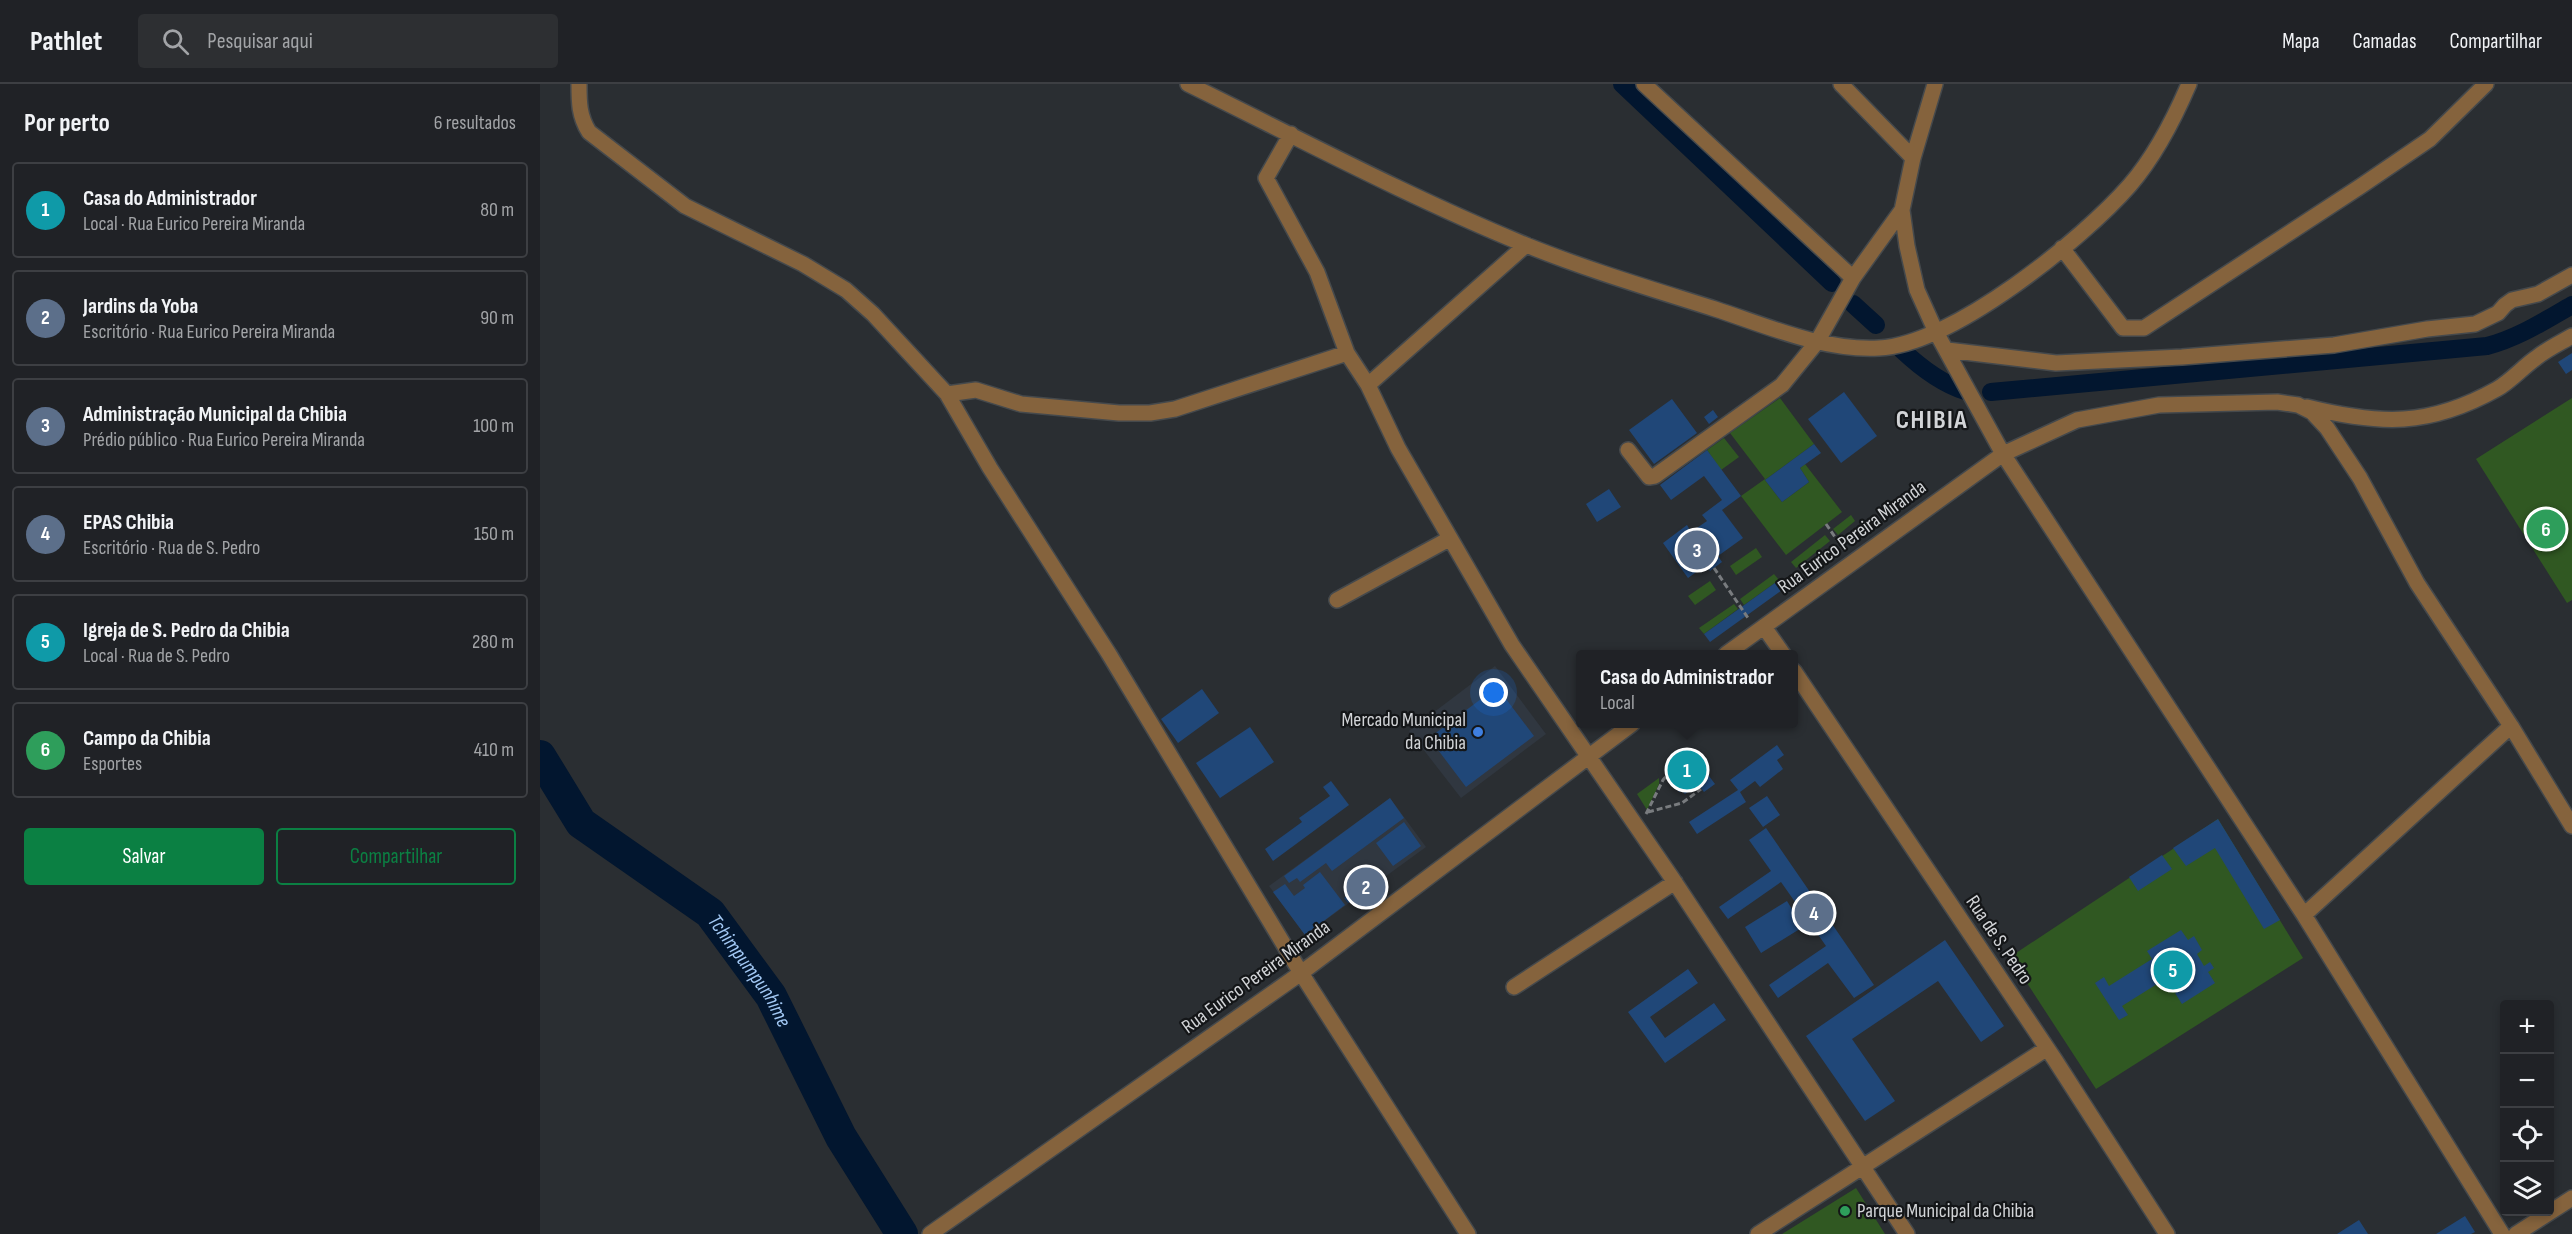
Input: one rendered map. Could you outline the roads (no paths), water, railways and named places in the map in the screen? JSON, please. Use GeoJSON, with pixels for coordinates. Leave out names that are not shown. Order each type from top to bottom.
{"type":"FeatureCollection","features":[{"type":"Feature","properties":{"kind":"street"},"geometry":{"type":"LineString","coordinates":[[579,84],[581,116],[589,132],[685,206],[803,264],[846,290],[873,314],[947,394],[996,477],[1109,654],[1301,972],[1468,1234]]}},
{"type":"Feature","properties":{"kind":"street"},"geometry":{"type":"LineString","coordinates":[[1188,84],[1526,245],[1627,281],[1817,342],[1880,348],[1910,343],[1975,313],[2102,216],[2132,183],[2162,139],[2189,84]]}},
{"type":"Feature","properties":{"kind":"street"},"geometry":{"type":"LineString","coordinates":[[1644,84],[1853,278]]}},
{"type":"Feature","properties":{"kind":"street"},"geometry":{"type":"LineString","coordinates":[[1841,84],[1913,158]]}},
{"type":"Feature","properties":{"kind":"street"},"geometry":{"type":"LineString","coordinates":[[1935,84],[1913,158],[1902,210],[1917,290],[1936,332],[2002,454],[2304,915],[2502,1234]]}},
{"type":"Feature","properties":{"kind":"street"},"geometry":{"type":"LineString","coordinates":[[2062,248],[2123,328],[2144,328],[2162,319],[2430,139],[2486,84]]}},
{"type":"Feature","properties":{"kind":"street"},"geometry":{"type":"LineString","coordinates":[[1291,134],[1266,178],[1317,272],[1347,353],[1368,385],[1398,448],[1449,539],[1532,676],[1675,882],[1907,1234]]}},
{"type":"Feature","properties":{"kind":"street"},"geometry":{"type":"LineString","coordinates":[[1629,450],[1649,477],[1655,476],[1782,385],[1817,342],[1853,278],[1902,210]]}},
{"type":"Feature","properties":{"kind":"street"},"geometry":{"type":"LineString","coordinates":[[1368,385],[1526,245]]}},
{"type":"Feature","properties":{"kind":"street"},"geometry":{"type":"LineString","coordinates":[[1947,350],[2056,363],[2182,357],[2334,345],[2427,329],[2475,324],[2498,313],[2512,300],[2538,294],[2572,275]]}},
{"type":"Feature","properties":{"kind":"street","name":"Rua Eurico Pereira Miranda"},"geometry":{"type":"LineString","coordinates":[[1732,650],[2002,454],[2077,420],[2159,405],[2277,402],[2363,420],[2420,419],[2457,408],[2499,388],[2538,356],[2572,336]]}},
{"type":"Feature","properties":{"kind":"street"},"geometry":{"type":"LineString","coordinates":[[947,394],[976,390],[1021,404],[1119,413],[1150,413],[1175,409],[1347,353]]}},
{"type":"Feature","properties":{"kind":"street"},"geometry":{"type":"LineString","coordinates":[[2298,405],[2312,412],[2327,428],[2360,478],[2417,583],[2511,726],[2572,826]]}},
{"type":"Feature","properties":{"kind":"street"},"geometry":{"type":"LineString","coordinates":[[1337,600],[1449,539]]}},
{"type":"Feature","properties":{"kind":"street"},"geometry":{"type":"LineString","coordinates":[[1761,629],[1779,650]]}},
{"type":"Feature","properties":{"kind":"street","name":"Rua de S. Pedro"},"geometry":{"type":"LineString","coordinates":[[1798,677],[2046,1048],[2167,1234]]}},
{"type":"Feature","properties":{"kind":"street"},"geometry":{"type":"LineString","coordinates":[[2304,915],[2511,726]]}},
{"type":"Feature","properties":{"kind":"street","name":"Rua Eurico Pereira Miranda"},"geometry":{"type":"LineString","coordinates":[[930,1234],[1301,972],[1625,728]]}},
{"type":"Feature","properties":{"kind":"street"},"geometry":{"type":"LineString","coordinates":[[1514,987],[1675,882]]}},
{"type":"Feature","properties":{"kind":"street"},"geometry":{"type":"LineString","coordinates":[[1758,1234],[2046,1048]]}},
{"type":"Feature","properties":{"kind":"street"},"geometry":{"type":"LineString","coordinates":[[2516,1234],[2572,1198]]}},
{"type":"Feature","properties":{"kind":"waterway"},"geometry":{"type":"LineString","coordinates":[[1622,84],[1832,283]]}},
{"type":"Feature","properties":{"kind":"waterway"},"geometry":{"type":"LineString","coordinates":[[1853,304],[1876,325]]}},
{"type":"Feature","properties":{"kind":"waterway"},"geometry":{"type":"LineString","coordinates":[[1991,392],[2487,346],[2520,334],[2572,305]]}},
{"type":"Feature","properties":{"kind":"waterway"},"geometry":{"type":"LineString","coordinates":[[1902,350],[1931,374],[1965,391]]}},
{"type":"Feature","properties":{"kind":"waterway","name":"Tchimpumpunhime"},"geometry":{"type":"LineString","coordinates":[[540,756],[581,823],[710,913],[771,996],[841,1137],[902,1234]]}},
{"type":"Feature","properties":{"kind":"place","name":"Campo da Chibia"},"geometry":{"type":"Point","coordinates":[2546,529]}},
{"type":"Feature","properties":{"kind":"place","name":"Administração Municipal da Chibia"},"geometry":{"type":"Point","coordinates":[1697,550]}},
{"type":"Feature","properties":{"kind":"place","name":"Mercado Municipal da Chibia"},"geometry":{"type":"Point","coordinates":[1478,732]}},
{"type":"Feature","properties":{"kind":"place","name":"Casa do Administrador"},"geometry":{"type":"Point","coordinates":[1687,770]}},
{"type":"Feature","properties":{"kind":"place","name":"Jardins da Yoba"},"geometry":{"type":"Point","coordinates":[1366,887]}},
{"type":"Feature","properties":{"kind":"place","name":"EPAS Chibia"},"geometry":{"type":"Point","coordinates":[1814,913]}},
{"type":"Feature","properties":{"kind":"place","name":"Igreja de S. Pedro da Chibia"},"geometry":{"type":"Point","coordinates":[2173,970]}},
{"type":"Feature","properties":{"kind":"place","name":"Parque Municipal da Chibia"},"geometry":{"type":"Point","coordinates":[1845,1211]}},
{"type":"Feature","properties":{"kind":"district","name":"CHIBIA"},"geometry":{"type":"Point","coordinates":[1932,420]}}]}
